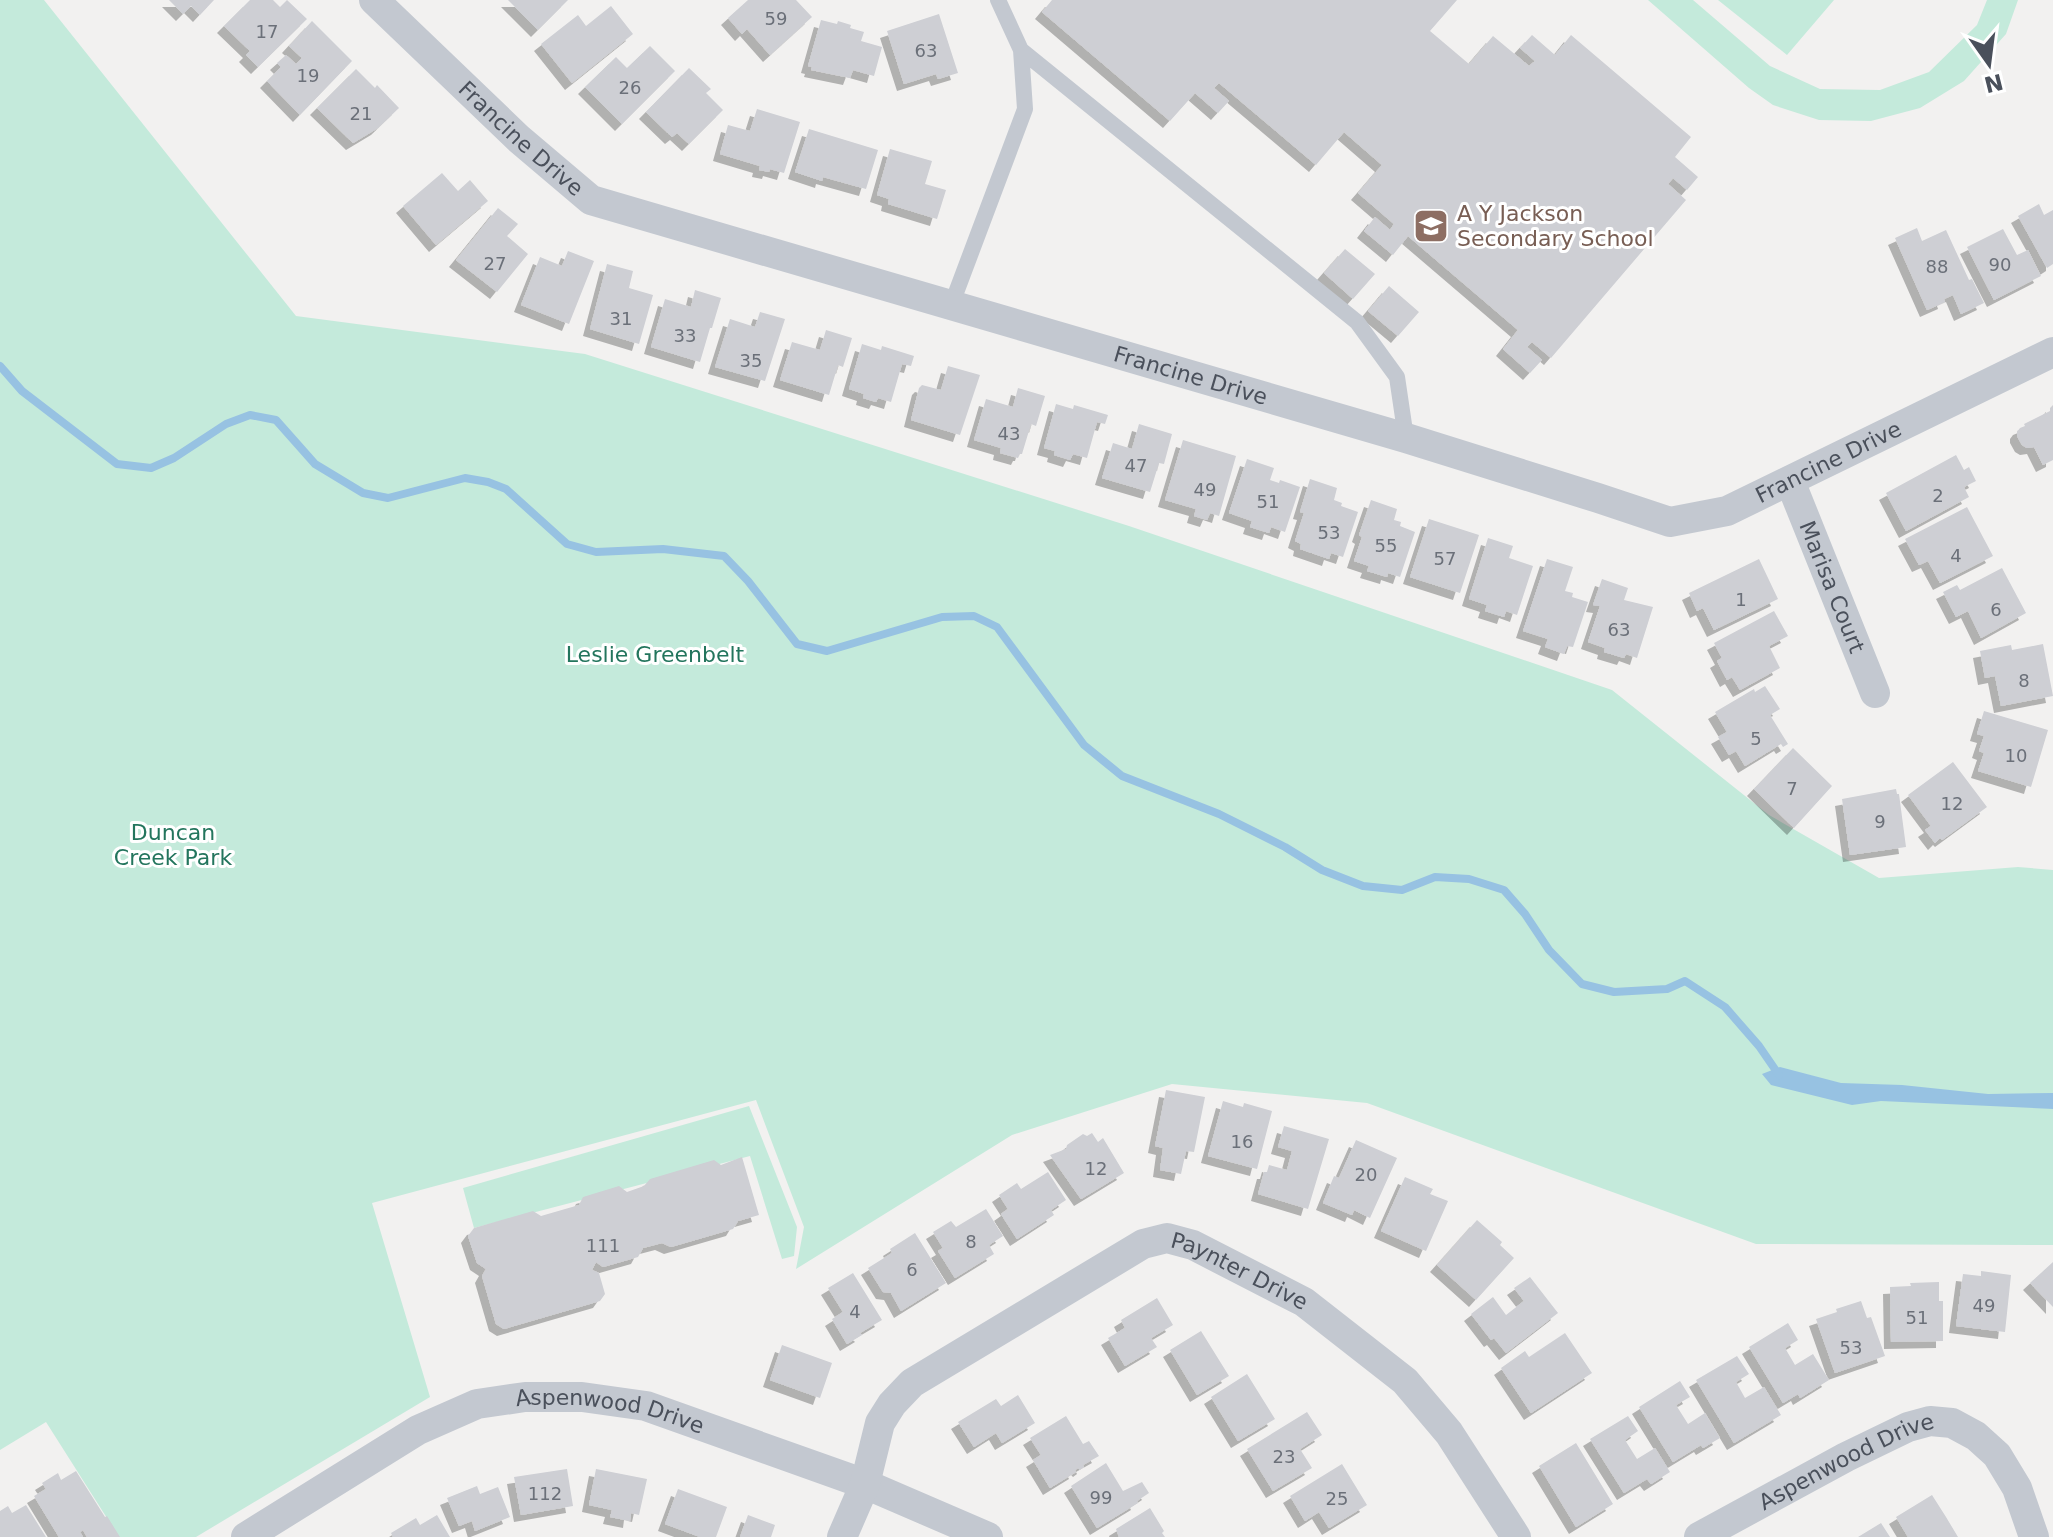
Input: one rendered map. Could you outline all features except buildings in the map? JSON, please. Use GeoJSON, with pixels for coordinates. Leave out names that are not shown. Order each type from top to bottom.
{"type":"FeatureCollection","features":[{"type":"Feature","properties":{"kind":"street","name":"Francine Drive"},"geometry":{"type":"LineString","coordinates":[[374,0],[519,139],[591,200],[1406,438],[1670,522],[1727,511],[2053,352]]}},
{"type":"Feature","properties":{"kind":"street","name":"Marisa Court"},"geometry":{"type":"LineString","coordinates":[[1790,481],[1875,693]]}},
{"type":"Feature","properties":{"kind":"street","name":"Paynter Drive"},"geometry":{"type":"LineString","coordinates":[[842,1537],[865,1484],[880,1423],[892,1404],[912,1383],[1143,1244],[1167,1238],[1193,1245],[1304,1302],[1405,1381],[1449,1433],[1516,1537]]}},
{"type":"Feature","properties":{"kind":"street","name":"Aspenwood Drive"},"geometry":{"type":"LineString","coordinates":[[246,1537],[418,1430],[477,1404],[525,1397],[582,1397],[646,1406],[865,1484],[988,1537]]}},
{"type":"Feature","properties":{"kind":"street","name":"Aspenwood Drive"},"geometry":{"type":"LineString","coordinates":[[1699,1537],[1846,1457],[1908,1427],[1930,1421],[1952,1423],[1976,1436],[1997,1455],[2017,1488],[2034,1537]]}},
{"type":"Feature","properties":{"kind":"lane"},"geometry":{"type":"LineString","coordinates":[[951,306],[1025,109],[1021,50],[998,0]]}},
{"type":"Feature","properties":{"kind":"lane"},"geometry":{"type":"LineString","coordinates":[[1021,50],[1357,322],[1397,377],[1406,438]]}},
{"type":"Feature","properties":{"kind":"green space","name":"Leslie Greenbelt"},"geometry":{"type":"Polygon","coordinates":[[[0,0],[44,0],[296,316],[585,354],[1129,526],[1612,690],[1769,815],[1879,878],[2018,867],[2053,870],[2053,1245],[1756,1244],[1367,1103],[1172,1084],[1012,1135],[796,1269],[804,1227],[756,1100],[372,1203],[430,1397],[196,1537],[119,1537],[46,1422],[0,1450],[0,0]]]}},
{"type":"Feature","properties":{"kind":"green space"},"geometry":{"type":"Polygon","coordinates":[[[1648,0],[1693,0],[1770,66],[1820,89],[1880,90],[1929,72],[1977,25],[1987,0],[2018,0],[2006,34],[1964,81],[1920,108],[1871,121],[1819,120],[1773,105],[1749,88],[1648,0]]]}},
{"type":"Feature","properties":{"kind":"green space"},"geometry":{"type":"Polygon","coordinates":[[[1718,0],[1834,0],[1787,55],[1718,0]]]}},
{"type":"Feature","properties":{"kind":"green space"},"geometry":{"type":"Polygon","coordinates":[[[749,1106],[797,1227],[794,1256],[782,1259],[750,1156],[474,1228],[463,1188],[749,1106]]]}},
{"type":"Feature","properties":{"kind":"water"},"geometry":{"type":"Polygon","coordinates":[[[1780,1067],[1841,1083],[1902,1085],[1988,1094],[2053,1093],[2053,1109],[1881,1101],[1852,1105],[1771,1085],[1762,1074],[1780,1067]]]}},
{"type":"Feature","properties":{"kind":"waterway"},"geometry":{"type":"LineString","coordinates":[[0,366],[22,391],[117,464],[151,468],[174,458],[226,424],[250,415],[276,420],[315,464],[363,493],[388,498],[465,478],[488,482],[506,489],[567,544],[596,552],[663,549],[724,556],[748,581],[797,644],[827,651],[942,617],[974,616],[997,627],[1084,745],[1122,776],[1219,814],[1285,847],[1322,870],[1363,886],[1402,890],[1435,877],[1469,879],[1504,890],[1549,950],[1582,984],[1614,992],[1667,989],[1685,981],[1725,1007],[1779,1075]]}},
{"type":"Feature","properties":{"kind":"place","name":"A Y Jackson Secondary School"},"geometry":{"type":"Point","coordinates":[1431,226]}},
{"type":"Feature","properties":{"kind":"park label","name":"Duncan Creek Park"},"geometry":{"type":"Point","coordinates":[173,844]}}]}
